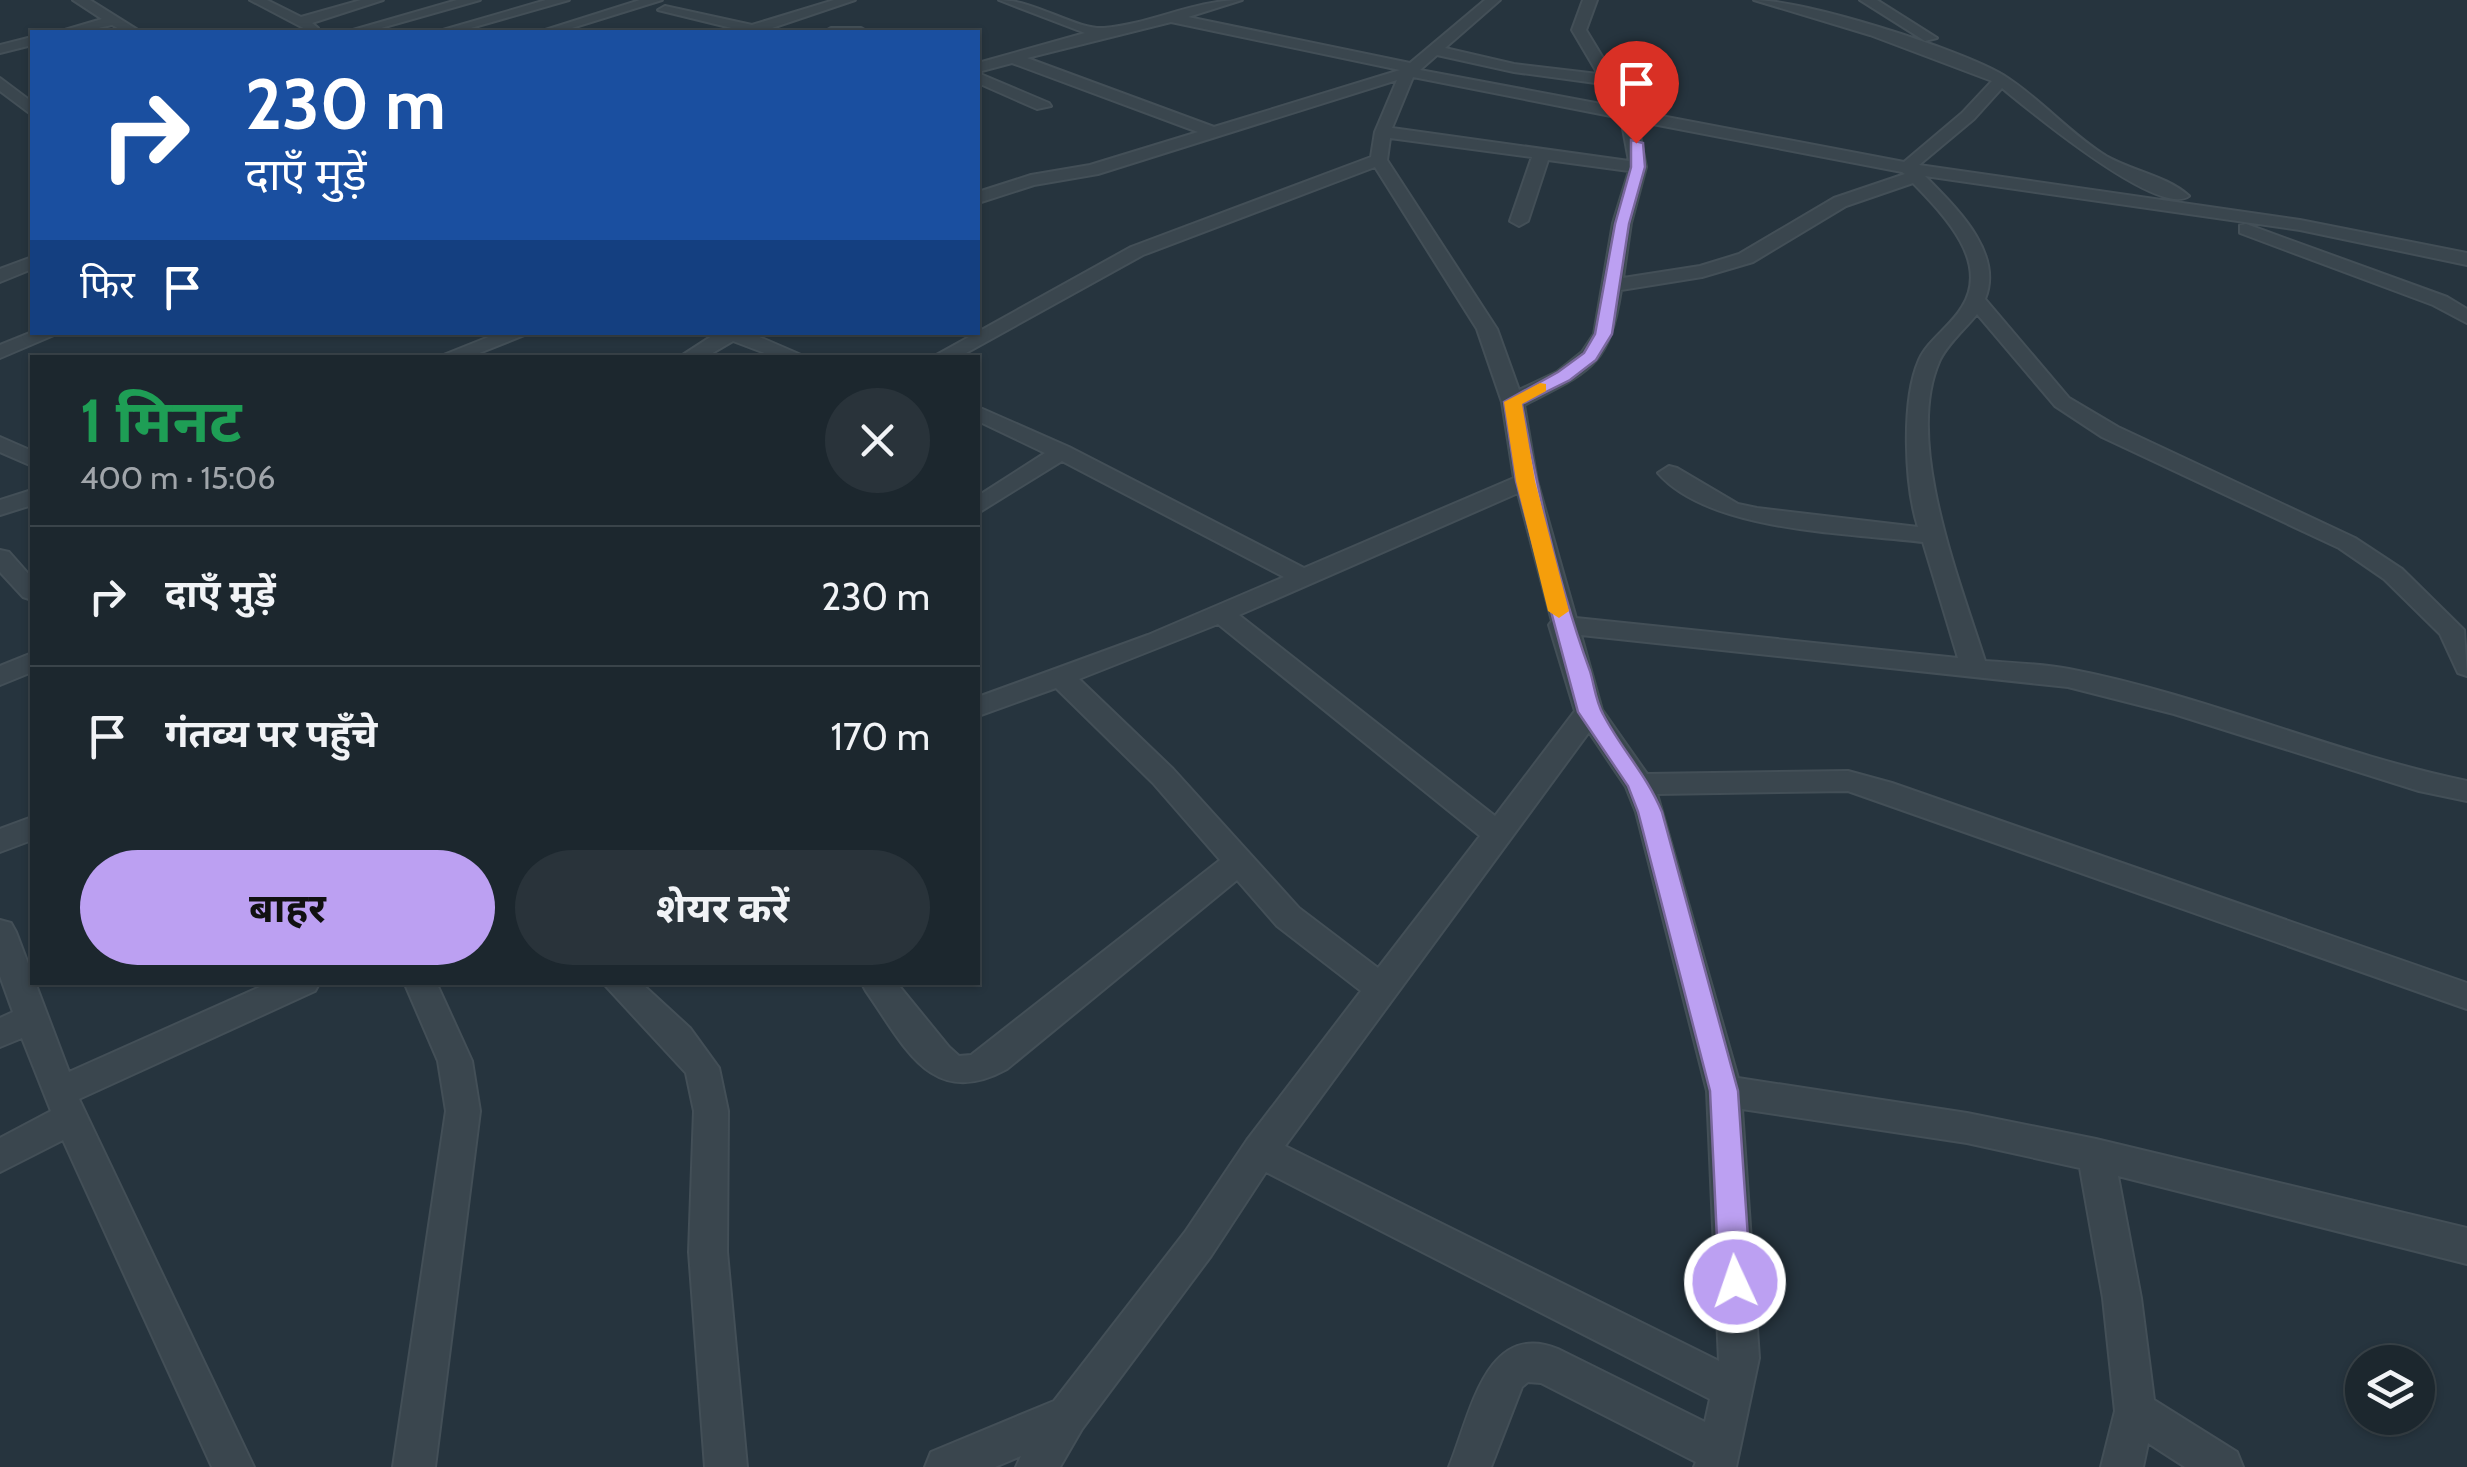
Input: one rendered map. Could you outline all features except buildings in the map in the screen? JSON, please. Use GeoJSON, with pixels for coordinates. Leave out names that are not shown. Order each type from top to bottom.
{"type":"FeatureCollection","features":[{"type":"Feature","properties":{"kind":"street"},"geometry":{"type":"LineString","coordinates":[[80,0],[130,30]]}},
{"type":"Feature","properties":{"kind":"street"},"geometry":{"type":"LineString","coordinates":[[257,0],[317,30]]}},
{"type":"Feature","properties":{"kind":"street"},"geometry":{"type":"LineString","coordinates":[[298,22],[376,0]]}},
{"type":"Feature","properties":{"kind":"street"},"geometry":{"type":"LineString","coordinates":[[360,30],[473,0]]}},
{"type":"Feature","properties":{"kind":"street"},"geometry":{"type":"LineString","coordinates":[[450,30],[562,0]]}},
{"type":"Feature","properties":{"kind":"street"},"geometry":{"type":"LineString","coordinates":[[554,30],[686,0]]}},
{"type":"Feature","properties":{"kind":"street"},"geometry":{"type":"LineString","coordinates":[[763,30],[848,0]]}},
{"type":"Feature","properties":{"kind":"street"},"geometry":{"type":"LineString","coordinates":[[1006,0],[1099,33]]}},
{"type":"Feature","properties":{"kind":"street"},"geometry":{"type":"LineString","coordinates":[[980,67],[1234,0]]}},
{"type":"Feature","properties":{"kind":"street"},"geometry":{"type":"LineString","coordinates":[[1470,1467],[1507,1373],[1522,1362],[1544,1362],[1717,1459],[1739,1358],[1724,1091],[1639,784],[1589,712],[1588,696],[1562,625],[1526,481],[1512,402],[1487,329],[1378,160],[1384,132],[1418,63],[1493,0]]}},
{"type":"Feature","properties":{"kind":"street"},"geometry":{"type":"LineString","coordinates":[[1512,402],[1564,376],[1590,356],[1604,334],[1622,224],[1638,167],[1628,113],[1579,30],[1590,0]]}},
{"type":"Feature","properties":{"kind":"street"},"geometry":{"type":"LineString","coordinates":[[1761,0],[1876,32],[1981,69]]}},
{"type":"Feature","properties":{"kind":"street"},"geometry":{"type":"LineString","coordinates":[[1867,0],[2001,80],[2100,160],[2142,181],[2230,214]]}},
{"type":"Feature","properties":{"kind":"street"},"geometry":{"type":"LineString","coordinates":[[623,27],[660,5],[756,30]]}},
{"type":"Feature","properties":{"kind":"street"},"geometry":{"type":"LineString","coordinates":[[1171,18],[1418,63],[1628,113],[1913,172],[2230,214],[2467,259]]}},
{"type":"Feature","properties":{"kind":"street"},"geometry":{"type":"LineString","coordinates":[[74,30],[112,20]]}},
{"type":"Feature","properties":{"kind":"street"},"geometry":{"type":"LineString","coordinates":[[0,49],[30,42]]}},
{"type":"Feature","properties":{"kind":"street"},"geometry":{"type":"LineString","coordinates":[[1012,58],[1210,131]]}},
{"type":"Feature","properties":{"kind":"street"},"geometry":{"type":"LineString","coordinates":[[980,197],[1031,180],[1092,170],[1418,63],[1514,68],[1608,80]]}},
{"type":"Feature","properties":{"kind":"street"},"geometry":{"type":"LineString","coordinates":[[980,79],[1043,106]]}},
{"type":"Feature","properties":{"kind":"street"},"geometry":{"type":"LineString","coordinates":[[1913,172],[1916,156],[1968,116],[2001,80]]}},
{"type":"Feature","properties":{"kind":"street"},"geometry":{"type":"LineString","coordinates":[[0,83],[30,108]]}},
{"type":"Feature","properties":{"kind":"street"},"geometry":{"type":"LineString","coordinates":[[1384,132],[1638,167]]}},
{"type":"Feature","properties":{"kind":"street"},"geometry":{"type":"LineString","coordinates":[[1519,220],[1541,156]]}},
{"type":"Feature","properties":{"kind":"street"},"geometry":{"type":"LineString","coordinates":[[946,355],[1137,251],[1378,160]]}},
{"type":"Feature","properties":{"kind":"street"},"geometry":{"type":"LineString","coordinates":[[1614,285],[1702,272],[1746,258],[1840,202],[1913,172]]}},
{"type":"Feature","properties":{"kind":"street"},"geometry":{"type":"LineString","coordinates":[[1913,172],[1954,214],[1981,267],[1981,286],[1975,299],[1928,360],[1918,411],[1924,509],[1974,666]]}},
{"type":"Feature","properties":{"kind":"street"},"geometry":{"type":"LineString","coordinates":[[2188,208],[2465,308]]}},
{"type":"Feature","properties":{"kind":"street"},"geometry":{"type":"LineString","coordinates":[[0,276],[30,263]]}},
{"type":"Feature","properties":{"kind":"street"},"geometry":{"type":"LineString","coordinates":[[1975,299],[2062,402],[2082,416],[2346,543],[2392,574],[2459,632],[2467,667]]}},
{"type":"Feature","properties":{"kind":"street"},"geometry":{"type":"LineString","coordinates":[[0,352],[43,335]]}},
{"type":"Feature","properties":{"kind":"street"},"geometry":{"type":"LineString","coordinates":[[455,355],[513,335]]}},
{"type":"Feature","properties":{"kind":"street"},"geometry":{"type":"LineString","coordinates":[[693,355],[726,335]]}},
{"type":"Feature","properties":{"kind":"street"},"geometry":{"type":"LineString","coordinates":[[735,335],[790,355]]}},
{"type":"Feature","properties":{"kind":"street"},"geometry":{"type":"LineString","coordinates":[[980,415],[1061,452],[1301,576]]}},
{"type":"Feature","properties":{"kind":"street"},"geometry":{"type":"LineString","coordinates":[[0,444],[30,459]]}},
{"type":"Feature","properties":{"kind":"street"},"geometry":{"type":"LineString","coordinates":[[980,505],[1061,452]]}},
{"type":"Feature","properties":{"kind":"street"},"geometry":{"type":"LineString","coordinates":[[1670,473],[1730,509],[1932,536]]}},
{"type":"Feature","properties":{"kind":"street"},"geometry":{"type":"LineString","coordinates":[[980,706],[1220,614],[1526,481]]}},
{"type":"Feature","properties":{"kind":"street"},"geometry":{"type":"LineString","coordinates":[[0,508],[30,498]]}},
{"type":"Feature","properties":{"kind":"street"},"geometry":{"type":"LineString","coordinates":[[0,557],[30,590]]}},
{"type":"Feature","properties":{"kind":"street"},"geometry":{"type":"LineString","coordinates":[[1220,614],[1499,835]]}},
{"type":"Feature","properties":{"kind":"street"},"geometry":{"type":"LineString","coordinates":[[1562,625],[2068,678],[2142,696],[2419,781],[2467,791]]}},
{"type":"Feature","properties":{"kind":"street"},"geometry":{"type":"LineString","coordinates":[[0,676],[30,663]]}},
{"type":"Feature","properties":{"kind":"street"},"geometry":{"type":"LineString","coordinates":[[1059,675],[1163,776],[1288,917],[1382,990]]}},
{"type":"Feature","properties":{"kind":"street"},"geometry":{"type":"LineString","coordinates":[[1037,1467],[1068,1415],[1198,1244],[1260,1151],[1589,712]]}},
{"type":"Feature","properties":{"kind":"street"},"geometry":{"type":"LineString","coordinates":[[1639,784],[1848,781],[2467,996]]}},
{"type":"Feature","properties":{"kind":"street"},"geometry":{"type":"LineString","coordinates":[[0,842],[30,829]]}},
{"type":"Feature","properties":{"kind":"street"},"geometry":{"type":"LineString","coordinates":[[878,985],[934,1056],[953,1070],[975,1070],[995,1059],[1241,860]]}},
{"type":"Feature","properties":{"kind":"street"},"geometry":{"type":"LineString","coordinates":[[0,932],[16,1026],[65,1104],[233,1467]]}},
{"type":"Feature","properties":{"kind":"street"},"geometry":{"type":"LineString","coordinates":[[0,1156],[65,1104],[298,985]]}},
{"type":"Feature","properties":{"kind":"street"},"geometry":{"type":"LineString","coordinates":[[414,1467],[463,1111],[455,1060],[421,985]]}},
{"type":"Feature","properties":{"kind":"street"},"geometry":{"type":"LineString","coordinates":[[621,985],[678,1038],[702,1068],[711,1111],[708,1252],[726,1467]]}},
{"type":"Feature","properties":{"kind":"street"},"geometry":{"type":"LineString","coordinates":[[1724,1091],[1967,1128],[2096,1155],[2467,1246]]}},
{"type":"Feature","properties":{"kind":"street"},"geometry":{"type":"LineString","coordinates":[[1260,1151],[1732,1389]]}},
{"type":"Feature","properties":{"kind":"street"},"geometry":{"type":"LineString","coordinates":[[2096,1155],[2122,1298],[2135,1411],[2122,1467]]}},
{"type":"Feature","properties":{"kind":"street"},"geometry":{"type":"LineString","coordinates":[[2135,1411],[2222,1467]]}},
{"type":"Feature","properties":{"kind":"street"},"geometry":{"type":"LineString","coordinates":[[946,1467],[1068,1415]]}},
{"type":"Feature","properties":{"kind":"slow traffic"},"geometry":{"type":"LineString","coordinates":[[1540,388],[1512,402],[1526,481],[1559,611]]}},
{"type":"Feature","properties":{"kind":"route"},"geometry":{"type":"LineString","coordinates":[[1636,143],[1638,167],[1622,224],[1604,334],[1590,356],[1564,376],[1512,402],[1526,481],[1562,625],[1588,696],[1589,712],[1639,784],[1650,812],[1724,1091],[1735,1282]]}}]}
